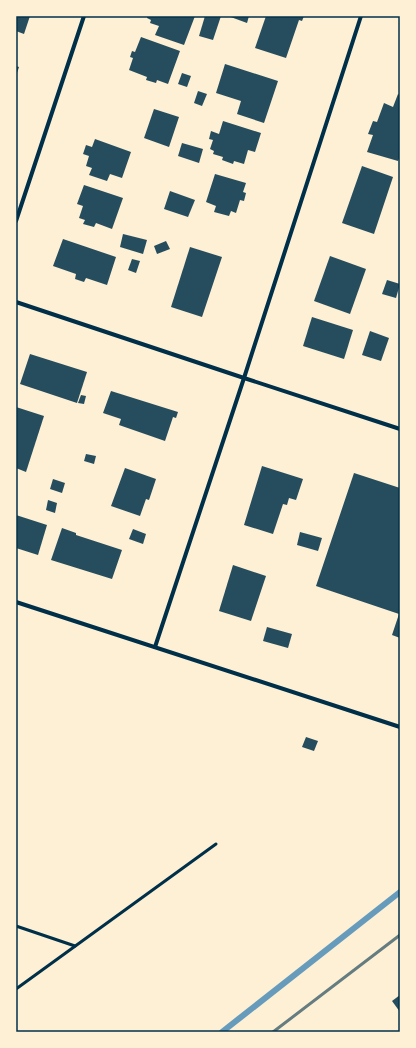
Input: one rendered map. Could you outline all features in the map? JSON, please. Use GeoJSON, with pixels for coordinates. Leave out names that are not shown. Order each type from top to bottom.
{"type":"FeatureCollection","features":[{"type":"Feature","properties":{"kind":"street"},"geometry":{"type":"LineString","coordinates":[[16,221],[84,16]]}},
{"type":"Feature","properties":{"kind":"street"},"geometry":{"type":"LineString","coordinates":[[155,647],[361,16]]}},
{"type":"Feature","properties":{"kind":"street"},"geometry":{"type":"LineString","coordinates":[[16,302],[400,429]]}},
{"type":"Feature","properties":{"kind":"street"},"geometry":{"type":"LineString","coordinates":[[16,602],[400,727]]}},
{"type":"Feature","properties":{"kind":"lane"},"geometry":{"type":"LineString","coordinates":[[16,989],[216,844]]}},
{"type":"Feature","properties":{"kind":"lane"},"geometry":{"type":"LineString","coordinates":[[16,926],[75,946]]}},
{"type":"Feature","properties":{"kind":"building"},"geometry":{"type":"Polygon","coordinates":[[[16,16],[30,16],[24,34],[16,31],[16,16]]]}},
{"type":"Feature","properties":{"kind":"building"},"geometry":{"type":"Polygon","coordinates":[[[147,16],[195,16],[184,45],[155,35],[159,26],[150,23],[151,20],[147,18],[147,16]]]}},
{"type":"Feature","properties":{"kind":"building"},"geometry":{"type":"Polygon","coordinates":[[[205,16],[221,16],[213,40],[199,36],[205,16]]]}},
{"type":"Feature","properties":{"kind":"building"},"geometry":{"type":"Polygon","coordinates":[[[228,16],[249,16],[247,23],[228,16]]]}},
{"type":"Feature","properties":{"kind":"building"},"geometry":{"type":"Polygon","coordinates":[[[266,16],[304,16],[302,21],[299,20],[286,58],[255,48],[266,16]]]}},
{"type":"Feature","properties":{"kind":"building"},"geometry":{"type":"Polygon","coordinates":[[[141,37],[180,51],[168,84],[157,80],[156,83],[146,80],[147,77],[129,70],[133,58],[130,57],[132,51],[135,52],[141,37]]]}},
{"type":"Feature","properties":{"kind":"building"},"geometry":{"type":"Polygon","coordinates":[[[225,64],[278,81],[264,123],[237,114],[241,101],[216,93],[225,64]]]}},
{"type":"Feature","properties":{"kind":"building"},"geometry":{"type":"Polygon","coordinates":[[[16,66],[19,67],[16,76],[16,66]]]}},
{"type":"Feature","properties":{"kind":"building"},"geometry":{"type":"Polygon","coordinates":[[[182,73],[191,76],[187,87],[178,84],[182,73]]]}},
{"type":"Feature","properties":{"kind":"building"},"geometry":{"type":"Polygon","coordinates":[[[198,91],[207,94],[202,106],[194,103],[198,91]]]}},
{"type":"Feature","properties":{"kind":"building"},"geometry":{"type":"Polygon","coordinates":[[[398,94],[400,95],[400,156],[398,161],[367,152],[373,135],[368,134],[373,121],[377,122],[384,103],[393,107],[398,94]]]}},
{"type":"Feature","properties":{"kind":"building"},"geometry":{"type":"Polygon","coordinates":[[[154,109],[179,117],[169,147],[144,138],[154,109]]]}},
{"type":"Feature","properties":{"kind":"building"},"geometry":{"type":"Polygon","coordinates":[[[223,121],[261,133],[255,152],[248,150],[244,164],[234,161],[233,164],[222,160],[223,157],[213,154],[214,151],[210,149],[213,140],[209,139],[211,131],[219,134],[223,121]]]}},
{"type":"Feature","properties":{"kind":"building"},"geometry":{"type":"Polygon","coordinates":[[[95,139],[131,152],[122,178],[110,174],[107,181],[89,175],[92,168],[86,166],[89,156],[83,154],[86,145],[92,147],[95,139]]]}},
{"type":"Feature","properties":{"kind":"building"},"geometry":{"type":"Polygon","coordinates":[[[182,143],[203,149],[199,163],[178,156],[182,143]]]}},
{"type":"Feature","properties":{"kind":"building"},"geometry":{"type":"Polygon","coordinates":[[[362,166],[393,177],[374,234],[342,223],[362,166]]]}},
{"type":"Feature","properties":{"kind":"building"},"geometry":{"type":"Polygon","coordinates":[[[215,174],[246,183],[243,192],[246,193],[244,201],[240,200],[236,213],[231,211],[229,216],[214,212],[216,206],[206,202],[215,174]]]}},
{"type":"Feature","properties":{"kind":"building"},"geometry":{"type":"Polygon","coordinates":[[[84,185],[123,198],[112,229],[96,223],[94,227],[83,224],[85,220],[79,218],[83,206],[77,204],[84,185]]]}},
{"type":"Feature","properties":{"kind":"building"},"geometry":{"type":"Polygon","coordinates":[[[170,191],[195,200],[188,217],[164,209],[170,191]]]}},
{"type":"Feature","properties":{"kind":"building"},"geometry":{"type":"Polygon","coordinates":[[[123,234],[147,240],[143,254],[120,247],[123,234]]]}},
{"type":"Feature","properties":{"kind":"building"},"geometry":{"type":"Polygon","coordinates":[[[63,239],[116,257],[107,285],[86,278],[84,282],[75,279],[76,274],[53,266],[63,239]]]}},
{"type":"Feature","properties":{"kind":"building"},"geometry":{"type":"Polygon","coordinates":[[[166,241],[170,249],[157,254],[154,246],[166,241]]]}},
{"type":"Feature","properties":{"kind":"building"},"geometry":{"type":"Polygon","coordinates":[[[190,247],[222,257],[202,317],[171,307],[190,247]]]}},
{"type":"Feature","properties":{"kind":"building"},"geometry":{"type":"Polygon","coordinates":[[[330,256],[366,269],[350,314],[314,301],[330,256]]]}},
{"type":"Feature","properties":{"kind":"building"},"geometry":{"type":"Polygon","coordinates":[[[132,259],[140,261],[136,273],[128,270],[132,259]]]}},
{"type":"Feature","properties":{"kind":"building"},"geometry":{"type":"Polygon","coordinates":[[[387,280],[400,284],[396,298],[382,294],[387,280]]]}},
{"type":"Feature","properties":{"kind":"building"},"geometry":{"type":"Polygon","coordinates":[[[312,317],[353,330],[344,359],[303,346],[312,317]]]}},
{"type":"Feature","properties":{"kind":"building"},"geometry":{"type":"Polygon","coordinates":[[[370,331],[389,338],[381,361],[362,355],[370,331]]]}},
{"type":"Feature","properties":{"kind":"building"},"geometry":{"type":"Polygon","coordinates":[[[30,354],[87,372],[77,403],[20,384],[30,354]]]}},
{"type":"Feature","properties":{"kind":"building"},"geometry":{"type":"Polygon","coordinates":[[[111,391],[178,412],[176,418],[173,417],[165,441],[119,425],[121,419],[103,413],[111,391]]]}},
{"type":"Feature","properties":{"kind":"building"},"geometry":{"type":"Polygon","coordinates":[[[81,395],[86,396],[84,404],[78,403],[81,395]]]}},
{"type":"Feature","properties":{"kind":"building"},"geometry":{"type":"Polygon","coordinates":[[[16,407],[44,416],[26,472],[16,468],[16,407]]]}},
{"type":"Feature","properties":{"kind":"building"},"geometry":{"type":"Polygon","coordinates":[[[86,454],[96,456],[94,464],[84,461],[86,454]]]}},
{"type":"Feature","properties":{"kind":"building"},"geometry":{"type":"Polygon","coordinates":[[[262,466],[303,479],[296,500],[289,498],[287,505],[283,504],[273,534],[244,525],[262,466]]]}},
{"type":"Feature","properties":{"kind":"building"},"geometry":{"type":"Polygon","coordinates":[[[125,468],[156,479],[149,500],[146,499],[140,516],[111,506],[125,468]]]}},
{"type":"Feature","properties":{"kind":"building"},"geometry":{"type":"Polygon","coordinates":[[[354,473],[400,488],[400,638],[392,635],[399,614],[316,586],[354,473]]]}},
{"type":"Feature","properties":{"kind":"building"},"geometry":{"type":"Polygon","coordinates":[[[53,479],[65,483],[62,493],[50,489],[53,479]]]}},
{"type":"Feature","properties":{"kind":"building"},"geometry":{"type":"Polygon","coordinates":[[[48,500],[57,503],[55,513],[46,510],[48,500]]]}},
{"type":"Feature","properties":{"kind":"building"},"geometry":{"type":"Polygon","coordinates":[[[16,515],[47,525],[38,555],[16,548],[16,515]]]}},
{"type":"Feature","properties":{"kind":"building"},"geometry":{"type":"Polygon","coordinates":[[[62,528],[76,533],[76,535],[122,550],[112,579],[51,560],[62,528]]]}},
{"type":"Feature","properties":{"kind":"building"},"geometry":{"type":"Polygon","coordinates":[[[133,529],[146,534],[143,544],[129,539],[133,529]]]}},
{"type":"Feature","properties":{"kind":"building"},"geometry":{"type":"Polygon","coordinates":[[[300,532],[322,538],[318,551],[297,545],[300,532]]]}},
{"type":"Feature","properties":{"kind":"building"},"geometry":{"type":"Polygon","coordinates":[[[233,565],[266,576],[251,621],[219,611],[233,565]]]}},
{"type":"Feature","properties":{"kind":"building"},"geometry":{"type":"Polygon","coordinates":[[[267,627],[292,634],[288,648],[263,641],[267,627]]]}},
{"type":"Feature","properties":{"kind":"building"},"geometry":{"type":"Polygon","coordinates":[[[306,737],[318,741],[314,751],[302,747],[306,737]]]}},
{"type":"Feature","properties":{"kind":"building"},"geometry":{"type":"Polygon","coordinates":[[[400,995],[400,1012],[392,1001],[400,995]]]}},
{"type":"Feature","properties":{"kind":"waterway"},"geometry":{"type":"LineString","coordinates":[[222,1032],[400,892]]}},
{"type":"Feature","properties":{"kind":"railway"},"geometry":{"type":"LineString","coordinates":[[273,1032],[400,935]]}}]}
